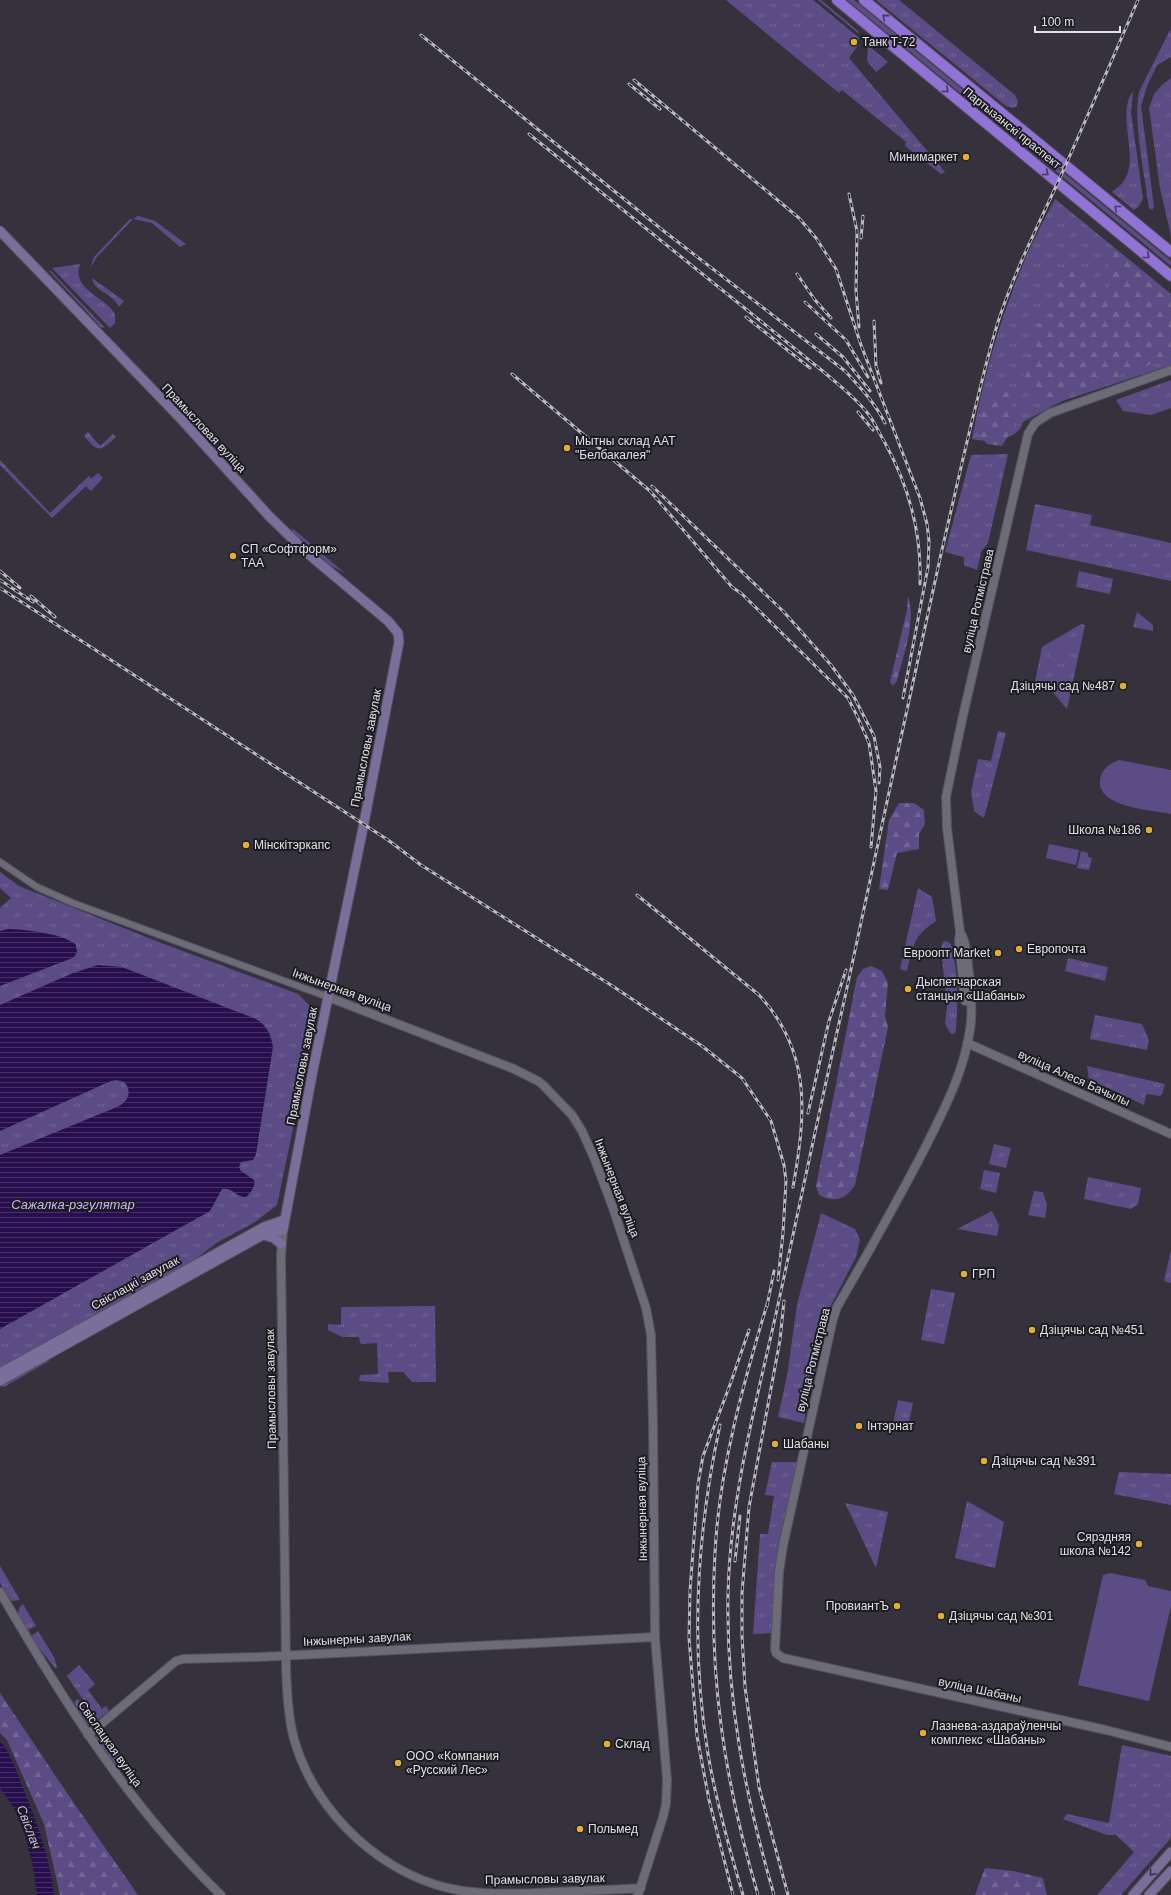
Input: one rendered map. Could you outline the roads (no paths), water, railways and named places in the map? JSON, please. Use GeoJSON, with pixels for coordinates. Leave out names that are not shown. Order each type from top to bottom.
{"type":"FeatureCollection","features":[{"type":"Feature","properties":{"kind":"highway","name":"Партызанскі праспект"},"geometry":{"type":"LineString","coordinates":[[837,0],[1171,276]]}},
{"type":"Feature","properties":{"kind":"highway","name":"Партызанскі праспект"},"geometry":{"type":"LineString","coordinates":[[864,0],[1171,252]]}},
{"type":"Feature","properties":{"kind":"main road","name":"Прамысловая вуліца"},"geometry":{"type":"LineString","coordinates":[[0,231],[181,419],[269,516],[306,552],[388,621],[398,633]]}},
{"type":"Feature","properties":{"kind":"main road","name":"Прамысловы завулак"},"geometry":{"type":"LineString","coordinates":[[283,1230],[398,649],[398,633]]}},
{"type":"Feature","properties":{"kind":"main road","name":"Свіслацкі завулак"},"geometry":{"type":"LineString","coordinates":[[0,1373],[264,1227],[284,1220]]}},
{"type":"Feature","properties":{"kind":"main road","name":"Свіслацкі завулак"},"geometry":{"type":"LineString","coordinates":[[0,1381],[263,1235],[269,1232],[283,1230]]}},
{"type":"Feature","properties":{"kind":"main road"},"geometry":{"type":"LineString","coordinates":[[263,1235],[274,1238],[281,1244]]}},
{"type":"Feature","properties":{"kind":"main road"},"geometry":{"type":"LineString","coordinates":[[1133,1895],[1171,1852]]}},
{"type":"Feature","properties":{"kind":"main road"},"geometry":{"type":"LineString","coordinates":[[1149,1895],[1171,1871]]}},
{"type":"Feature","properties":{"kind":"street","name":"вуліца Ротмістрава"},"geometry":{"type":"LineString","coordinates":[[783,1658],[776,1653],[774,1636],[783,1546],[833,1319],[837,1307],[888,1219],[955,1087],[967,1043],[965,1029],[965,993],[959,941],[960,932],[947,828],[946,797],[1028,434],[1035,424],[1050,413],[1171,370]]}},
{"type":"Feature","properties":{"kind":"street","name":"Інжынерная вуліца"},"geometry":{"type":"LineString","coordinates":[[0,862],[37,887],[73,903],[458,1046],[533,1078],[552,1094],[572,1115],[582,1131],[597,1164],[629,1253],[643,1295],[650,1324],[654,1430],[655,1637],[667,1770],[666,1804],[639,1892]]}},
{"type":"Feature","properties":{"kind":"street","name":"вуліца Алеся Бачылы"},"geometry":{"type":"LineString","coordinates":[[967,1043],[1171,1134]]}},
{"type":"Feature","properties":{"kind":"street","name":"Прамысловы завулак"},"geometry":{"type":"LineString","coordinates":[[283,1230],[281,1244],[286,1655],[289,1712],[294,1739],[313,1784],[329,1808],[345,1827],[366,1846],[388,1862],[420,1879],[463,1891],[494,1894],[639,1892]]}},
{"type":"Feature","properties":{"kind":"street","name":"Свіслацкая вуліца"},"geometry":{"type":"LineString","coordinates":[[0,1592],[51,1678],[114,1773],[154,1823],[221,1895]]}},
{"type":"Feature","properties":{"kind":"street","name":"Інжынерны завулак"},"geometry":{"type":"LineString","coordinates":[[88,1735],[176,1661],[190,1658],[286,1655],[655,1637]]}},
{"type":"Feature","properties":{"kind":"street","name":"вуліца Шабаны"},"geometry":{"type":"LineString","coordinates":[[783,1658],[1099,1728],[1171,1747]]}},
{"type":"Feature","properties":{"kind":"water"},"geometry":{"type":"Polygon","coordinates":[[[8,929],[33,931],[63,938],[76,945],[77,952],[74,957],[70,959],[0,986],[0,931],[8,929]]]}},
{"type":"Feature","properties":{"kind":"water","name":"Сажалка-рэгулятар"},"geometry":{"type":"Polygon","coordinates":[[[98,965],[122,967],[256,1019],[266,1028],[270,1034],[273,1047],[256,1154],[253,1160],[241,1162],[239,1167],[241,1171],[254,1180],[254,1187],[246,1197],[243,1197],[229,1189],[222,1189],[210,1211],[0,1329],[0,1155],[117,1107],[126,1100],[129,1093],[124,1082],[116,1080],[111,1081],[0,1131],[0,1005],[73,973],[98,965]]]}},
{"type":"Feature","properties":{"kind":"water","name":"Свіслач"},"geometry":{"type":"Polygon","coordinates":[[[0,1740],[14,1764],[39,1829],[50,1868],[54,1895],[37,1895],[33,1867],[25,1835],[14,1808],[0,1788],[0,1740]]]}},
{"type":"Feature","properties":{"kind":"railway"},"geometry":{"type":"LineString","coordinates":[[774,1895],[754,1821],[746,1784],[739,1746],[730,1672],[728,1634],[730,1559],[733,1524],[745,1453],[941,554],[991,347],[1000,316],[1020,264],[1069,158],[1138,0]]}},
{"type":"Feature","properties":{"kind":"railway"},"geometry":{"type":"LineString","coordinates":[[421,35],[665,232],[845,371],[862,389],[885,423]]}},
{"type":"Feature","properties":{"kind":"railway"},"geometry":{"type":"LineString","coordinates":[[634,80],[799,218],[816,238],[836,269],[861,345],[920,498],[927,524],[929,541],[928,567],[903,698]]}},
{"type":"Feature","properties":{"kind":"railway"},"geometry":{"type":"LineString","coordinates":[[629,84],[660,109]]}},
{"type":"Feature","properties":{"kind":"railway"},"geometry":{"type":"LineString","coordinates":[[529,134],[825,373],[864,409],[873,421],[893,458],[907,492],[919,546],[920,584]]}},
{"type":"Feature","properties":{"kind":"railway"},"geometry":{"type":"LineString","coordinates":[[849,194],[857,231],[856,291],[859,327]]}},
{"type":"Feature","properties":{"kind":"railway"},"geometry":{"type":"LineString","coordinates":[[861,238],[863,216]]}},
{"type":"Feature","properties":{"kind":"railway"},"geometry":{"type":"LineString","coordinates":[[797,274],[815,300],[831,318]]}},
{"type":"Feature","properties":{"kind":"railway"},"geometry":{"type":"LineString","coordinates":[[805,302],[846,340],[868,377]]}},
{"type":"Feature","properties":{"kind":"railway"},"geometry":{"type":"LineString","coordinates":[[746,317],[810,368]]}},
{"type":"Feature","properties":{"kind":"railway"},"geometry":{"type":"LineString","coordinates":[[874,321],[876,366],[881,383]]}},
{"type":"Feature","properties":{"kind":"railway"},"geometry":{"type":"LineString","coordinates":[[816,334],[843,357],[870,391]]}},
{"type":"Feature","properties":{"kind":"railway"},"geometry":{"type":"LineString","coordinates":[[512,374],[650,491],[732,587],[742,594],[848,698],[869,743],[876,791],[871,847]]}},
{"type":"Feature","properties":{"kind":"railway"},"geometry":{"type":"LineString","coordinates":[[858,412],[873,430]]}},
{"type":"Feature","properties":{"kind":"railway"},"geometry":{"type":"LineString","coordinates":[[652,486],[783,611],[831,665],[853,695],[874,736],[880,767],[879,783]]}},
{"type":"Feature","properties":{"kind":"railway"},"geometry":{"type":"LineString","coordinates":[[0,571],[20,588]]}},
{"type":"Feature","properties":{"kind":"railway"},"geometry":{"type":"LineString","coordinates":[[0,580],[33,602]]}},
{"type":"Feature","properties":{"kind":"railway"},"geometry":{"type":"LineString","coordinates":[[0,588],[388,840],[421,865],[614,987],[702,1046],[742,1078],[771,1121],[784,1165],[786,1181],[778,1280]]}},
{"type":"Feature","properties":{"kind":"railway"},"geometry":{"type":"LineString","coordinates":[[31,596],[55,617]]}},
{"type":"Feature","properties":{"kind":"railway"},"geometry":{"type":"LineString","coordinates":[[637,895],[759,995],[776,1017],[788,1039],[796,1062],[801,1085],[802,1110],[801,1135],[793,1187]]}},
{"type":"Feature","properties":{"kind":"railway"},"geometry":{"type":"LineString","coordinates":[[808,1113],[829,1021],[846,970]]}},
{"type":"Feature","properties":{"kind":"railway"},"geometry":{"type":"LineString","coordinates":[[767,1306],[774,1271]]}},
{"type":"Feature","properties":{"kind":"railway"},"geometry":{"type":"LineString","coordinates":[[758,1895],[736,1810],[721,1726],[714,1641],[713,1597],[717,1521],[727,1457],[750,1362],[768,1301]]}},
{"type":"Feature","properties":{"kind":"railway"},"geometry":{"type":"LineString","coordinates":[[784,1301],[780,1340],[749,1507],[742,1593],[742,1636],[745,1687],[759,1787],[788,1895]]}},
{"type":"Feature","properties":{"kind":"railway"},"geometry":{"type":"LineString","coordinates":[[733,1895],[709,1800],[697,1736],[689,1638],[690,1591],[698,1484],[703,1456],[749,1330]]}},
{"type":"Feature","properties":{"kind":"railway"},"geometry":{"type":"LineString","coordinates":[[720,1425],[712,1465],[701,1547],[698,1630],[699,1672],[702,1713],[711,1772],[723,1824],[743,1895]]}},
{"type":"Feature","properties":{"kind":"railway"},"geometry":{"type":"LineString","coordinates":[[735,1561],[740,1516]]}},
{"type":"Feature","properties":{"kind":"place","name":"Танк Т-72"},"geometry":{"type":"Point","coordinates":[854,42]}},
{"type":"Feature","properties":{"kind":"place","name":"Минимаркет"},"geometry":{"type":"Point","coordinates":[966,157]}},
{"type":"Feature","properties":{"kind":"place","name":"Мытны склад ААТ \"Белбакалея\""},"geometry":{"type":"Point","coordinates":[567,448]}},
{"type":"Feature","properties":{"kind":"place","name":"СП «Софтформ» ТАА"},"geometry":{"type":"Point","coordinates":[233,556]}},
{"type":"Feature","properties":{"kind":"place","name":"Дзіцячы сад №487"},"geometry":{"type":"Point","coordinates":[1123,686]}},
{"type":"Feature","properties":{"kind":"place","name":"Школа №186"},"geometry":{"type":"Point","coordinates":[1149,830]}},
{"type":"Feature","properties":{"kind":"place","name":"Мінскітэркапс"},"geometry":{"type":"Point","coordinates":[246,845]}},
{"type":"Feature","properties":{"kind":"place","name":"Европочта"},"geometry":{"type":"Point","coordinates":[1019,949]}},
{"type":"Feature","properties":{"kind":"place","name":"Евроопт Market"},"geometry":{"type":"Point","coordinates":[998,953]}},
{"type":"Feature","properties":{"kind":"place","name":"Дыспетчарская станцыя «Шабаны»"},"geometry":{"type":"Point","coordinates":[908,989]}},
{"type":"Feature","properties":{"kind":"place","name":"ГРП"},"geometry":{"type":"Point","coordinates":[964,1274]}},
{"type":"Feature","properties":{"kind":"place","name":"Дзіцячы сад №451"},"geometry":{"type":"Point","coordinates":[1032,1330]}},
{"type":"Feature","properties":{"kind":"place","name":"Інтэрнат"},"geometry":{"type":"Point","coordinates":[859,1426]}},
{"type":"Feature","properties":{"kind":"place","name":"Шабаны"},"geometry":{"type":"Point","coordinates":[775,1444]}},
{"type":"Feature","properties":{"kind":"place","name":"Дзіцячы сад №391"},"geometry":{"type":"Point","coordinates":[984,1461]}},
{"type":"Feature","properties":{"kind":"place","name":"Сярэдняя школа №142"},"geometry":{"type":"Point","coordinates":[1139,1544]}},
{"type":"Feature","properties":{"kind":"place","name":"ПровиантЪ"},"geometry":{"type":"Point","coordinates":[897,1606]}},
{"type":"Feature","properties":{"kind":"place","name":"Дзіцячы сад №301"},"geometry":{"type":"Point","coordinates":[941,1616]}},
{"type":"Feature","properties":{"kind":"place","name":"Лазнева-аздараўленчы комплекс «Шабаны»"},"geometry":{"type":"Point","coordinates":[923,1733]}},
{"type":"Feature","properties":{"kind":"place","name":"Склад"},"geometry":{"type":"Point","coordinates":[607,1744]}},
{"type":"Feature","properties":{"kind":"place","name":"ООО «Компания «Русский Лес»"},"geometry":{"type":"Point","coordinates":[398,1763]}},
{"type":"Feature","properties":{"kind":"place","name":"Польмед"},"geometry":{"type":"Point","coordinates":[580,1829]}}]}
